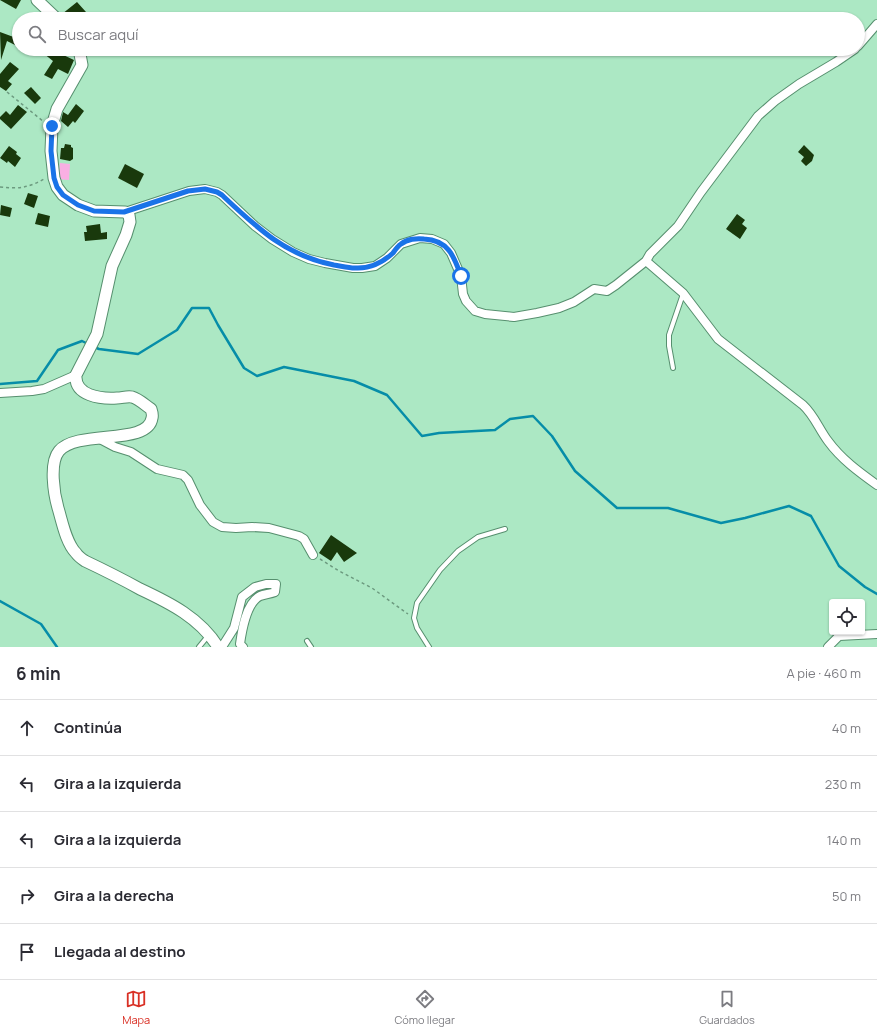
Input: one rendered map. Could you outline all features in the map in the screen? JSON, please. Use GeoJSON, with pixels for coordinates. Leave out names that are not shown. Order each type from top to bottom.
{"type":"FeatureCollection","features":[{"type":"Feature","properties":{"kind":"street"},"geometry":{"type":"LineString","coordinates":[[37,0],[50,12]]}},
{"type":"Feature","properties":{"kind":"street"},"geometry":{"type":"LineString","coordinates":[[865,38],[877,24]]}},
{"type":"Feature","properties":{"kind":"street"},"geometry":{"type":"LineString","coordinates":[[80,56],[82,65],[57,109],[52,128],[51,151],[53,173],[57,187],[63,195],[78,205],[94,211],[124,212],[188,191],[205,189],[222,195],[255,226],[293,252],[309,259],[353,268],[375,266],[387,258],[401,244],[420,238],[432,239],[444,244],[451,253],[461,276],[463,294],[466,301],[475,311],[492,315],[514,317],[537,314],[559,308],[574,302],[594,289],[607,291],[616,285],[646,261],[650,254],[678,226],[701,192],[758,116],[775,101],[799,84],[845,56]]}},
{"type":"Feature","properties":{"kind":"street"},"geometry":{"type":"LineString","coordinates":[[124,212],[128,216],[130,222],[126,236],[112,266],[97,334],[76,376],[75,381],[84,394],[100,398],[130,397],[138,400],[151,409],[152,418],[144,431],[128,435],[89,438],[69,444],[58,452],[52,470],[55,500],[66,536],[75,553],[85,561],[172,604],[195,620],[210,634],[218,647]]}},
{"type":"Feature","properties":{"kind":"street"},"geometry":{"type":"LineString","coordinates":[[646,261],[683,293],[718,339],[803,405],[809,411],[828,441],[842,458],[877,485]]}},
{"type":"Feature","properties":{"kind":"street"},"geometry":{"type":"LineString","coordinates":[[0,393],[32,391],[76,376]]}},
{"type":"Feature","properties":{"kind":"street"},"geometry":{"type":"LineString","coordinates":[[98,438],[115,447],[131,452],[157,469],[183,475],[188,480],[200,505],[213,522],[222,527],[269,528],[299,536],[304,539],[313,555]]}},
{"type":"Feature","properties":{"kind":"street"},"geometry":{"type":"LineString","coordinates":[[222,647],[234,628],[242,597],[255,587],[266,584],[276,584],[275,592],[261,596],[254,601],[246,617],[240,644],[243,647]]}},
{"type":"Feature","properties":{"kind":"street"},"geometry":{"type":"LineString","coordinates":[[828,647],[839,636],[877,634]]}},
{"type":"Feature","properties":{"kind":"lane"},"geometry":{"type":"LineString","coordinates":[[673,368],[669,346],[669,335],[683,293]]}},
{"type":"Feature","properties":{"kind":"lane"},"geometry":{"type":"LineString","coordinates":[[430,647],[417,628],[414,618],[417,602],[440,570],[458,551],[478,537],[505,529]]}},
{"type":"Feature","properties":{"kind":"lane"},"geometry":{"type":"LineString","coordinates":[[199,647],[210,634]]}},
{"type":"Feature","properties":{"kind":"lane"},"geometry":{"type":"LineString","coordinates":[[307,641],[311,647]]}},
{"type":"Feature","properties":{"kind":"path"},"geometry":{"type":"LineString","coordinates":[[7,92],[52,128]]}},
{"type":"Feature","properties":{"kind":"path"},"geometry":{"type":"LineString","coordinates":[[0,187],[19,189],[36,184],[53,173]]}},
{"type":"Feature","properties":{"kind":"path"},"geometry":{"type":"LineString","coordinates":[[313,555],[339,571],[372,588],[414,618]]}},
{"type":"Feature","properties":{"kind":"shaded area"},"geometry":{"type":"Polygon","coordinates":[[[60,163],[70,164],[69,180],[58,179],[60,163]]]}},
{"type":"Feature","properties":{"kind":"building"},"geometry":{"type":"Polygon","coordinates":[[[0,0],[21,0],[16,9],[0,0]]]}},
{"type":"Feature","properties":{"kind":"building"},"geometry":{"type":"Polygon","coordinates":[[[77,2],[86,12],[64,12],[77,2]]]}},
{"type":"Feature","properties":{"kind":"building"},"geometry":{"type":"Polygon","coordinates":[[[0,32],[12,36],[12,44],[7,41],[1,60],[0,32]]]}},
{"type":"Feature","properties":{"kind":"building"},"geometry":{"type":"Polygon","coordinates":[[[47,56],[65,56],[74,60],[68,74],[58,69],[52,79],[44,75],[53,61],[47,56]]]}},
{"type":"Feature","properties":{"kind":"building"},"geometry":{"type":"Polygon","coordinates":[[[10,62],[19,69],[8,81],[12,84],[6,91],[0,87],[0,74],[10,62]]]}},
{"type":"Feature","properties":{"kind":"building"},"geometry":{"type":"Polygon","coordinates":[[[31,87],[41,98],[35,104],[24,93],[31,87]]]}},
{"type":"Feature","properties":{"kind":"building"},"geometry":{"type":"Polygon","coordinates":[[[76,104],[84,111],[75,123],[73,121],[68,127],[61,121],[63,112],[68,115],[76,104]]]}},
{"type":"Feature","properties":{"kind":"building"},"geometry":{"type":"Polygon","coordinates":[[[18,105],[27,112],[11,129],[0,119],[0,117],[6,111],[10,115],[18,105]]]}},
{"type":"Feature","properties":{"kind":"building"},"geometry":{"type":"Polygon","coordinates":[[[65,144],[71,145],[73,148],[73,159],[70,161],[60,159],[61,148],[64,148],[65,144]]]}},
{"type":"Feature","properties":{"kind":"building"},"geometry":{"type":"Polygon","coordinates":[[[804,145],[814,155],[812,161],[806,166],[801,161],[804,157],[798,152],[804,145]]]}},
{"type":"Feature","properties":{"kind":"building"},"geometry":{"type":"Polygon","coordinates":[[[9,146],[17,152],[16,154],[21,158],[15,167],[8,161],[7,163],[0,158],[9,146]]]}},
{"type":"Feature","properties":{"kind":"building"},"geometry":{"type":"Polygon","coordinates":[[[125,164],[144,174],[137,188],[118,178],[125,164]]]}},
{"type":"Feature","properties":{"kind":"building"},"geometry":{"type":"Polygon","coordinates":[[[28,193],[38,196],[34,208],[24,204],[28,193]]]}},
{"type":"Feature","properties":{"kind":"building"},"geometry":{"type":"Polygon","coordinates":[[[1,205],[12,208],[10,217],[0,215],[1,205]]]}},
{"type":"Feature","properties":{"kind":"building"},"geometry":{"type":"Polygon","coordinates":[[[38,213],[50,216],[48,227],[35,224],[38,213]]]}},
{"type":"Feature","properties":{"kind":"building"},"geometry":{"type":"Polygon","coordinates":[[[737,214],[745,220],[742,224],[747,228],[740,239],[726,229],[737,214]]]}},
{"type":"Feature","properties":{"kind":"building"},"geometry":{"type":"Polygon","coordinates":[[[100,224],[101,233],[107,232],[107,239],[85,241],[84,232],[87,232],[86,226],[100,224]]]}},
{"type":"Feature","properties":{"kind":"building"},"geometry":{"type":"Polygon","coordinates":[[[331,535],[357,553],[344,562],[337,552],[331,561],[319,553],[331,535]]]}},
{"type":"Feature","properties":{"kind":"waterway"},"geometry":{"type":"LineString","coordinates":[[94,347],[138,354],[177,330],[192,308],[209,308],[244,368],[257,376],[284,367],[354,381],[387,395],[422,436],[439,433],[495,430],[510,419],[533,416],[552,436],[575,471],[617,508],[668,508],[721,523],[789,506],[811,516],[839,566],[865,587],[877,594]]}},
{"type":"Feature","properties":{"kind":"waterway"},"geometry":{"type":"LineString","coordinates":[[0,384],[37,381],[58,350],[82,341],[88,344]]}},
{"type":"Feature","properties":{"kind":"waterway"},"geometry":{"type":"LineString","coordinates":[[0,601],[41,624],[57,647]]}},
{"type":"Feature","properties":{"kind":"route"},"geometry":{"type":"LineString","coordinates":[[52,126],[51,151],[54,178],[57,187],[63,195],[78,205],[94,211],[124,212],[188,191],[205,189],[222,195],[255,226],[272,239],[293,252],[309,259],[353,268],[375,266],[387,258],[401,244],[420,238],[432,239],[444,244],[458,265],[461,276]]}}]}
